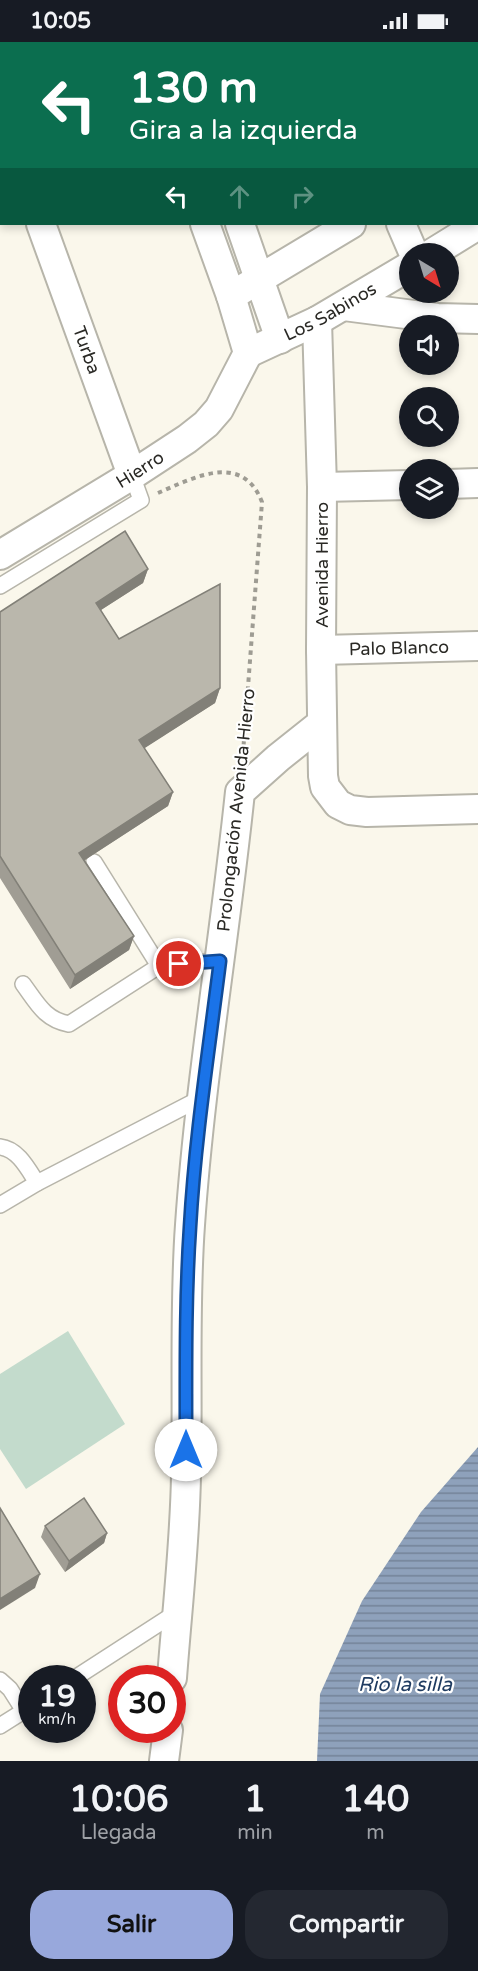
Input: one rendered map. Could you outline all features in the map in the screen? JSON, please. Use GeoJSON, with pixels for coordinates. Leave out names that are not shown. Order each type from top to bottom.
{"type":"FeatureCollection","features":[{"type":"Feature","properties":{"kind":"street","name":"Turba"},"geometry":{"type":"LineString","coordinates":[[41,225],[137,487]]}},
{"type":"Feature","properties":{"kind":"street"},"geometry":{"type":"LineString","coordinates":[[205,225],[231,296],[248,353]]}},
{"type":"Feature","properties":{"kind":"street"},"geometry":{"type":"LineString","coordinates":[[240,225],[280,339]]}},
{"type":"Feature","properties":{"kind":"street"},"geometry":{"type":"LineString","coordinates":[[231,296],[349,225]]}},
{"type":"Feature","properties":{"kind":"street"},"geometry":{"type":"LineString","coordinates":[[401,225],[409,243]]}},
{"type":"Feature","properties":{"kind":"street"},"geometry":{"type":"LineString","coordinates":[[449,243],[478,225]]}},
{"type":"Feature","properties":{"kind":"street","name":"Los Sabinos"},"geometry":{"type":"LineString","coordinates":[[248,353],[317,321],[399,274]]}},
{"type":"Feature","properties":{"kind":"street"},"geometry":{"type":"LineString","coordinates":[[344,306],[437,318],[478,319]]}},
{"type":"Feature","properties":{"kind":"street","name":"Avenida Hierro"},"geometry":{"type":"LineString","coordinates":[[317,321],[322,488],[321,650],[325,787],[338,804],[350,810],[367,812],[478,809]]}},
{"type":"Feature","properties":{"kind":"street","name":"Hierro"},"geometry":{"type":"LineString","coordinates":[[2,550],[137,487],[206,424],[219,409],[248,353]]}},
{"type":"Feature","properties":{"kind":"street"},"geometry":{"type":"LineString","coordinates":[[459,484],[478,483]]}},
{"type":"Feature","properties":{"kind":"street"},"geometry":{"type":"LineString","coordinates":[[322,488],[399,485]]}},
{"type":"Feature","properties":{"kind":"street","name":"Palo Blanco"},"geometry":{"type":"LineString","coordinates":[[321,650],[478,646]]}},
{"type":"Feature","properties":{"kind":"street"},"geometry":{"type":"LineString","coordinates":[[240,792],[322,723]]}},
{"type":"Feature","properties":{"kind":"street","name":"Prolongación Avenida Hierro"},"geometry":{"type":"LineString","coordinates":[[173,1665],[185,1541],[186,1307],[190,1225],[202,1097],[240,792]]}},
{"type":"Feature","properties":{"kind":"street"},"geometry":{"type":"LineString","coordinates":[[164,1761],[166,1743]]}},
{"type":"Feature","properties":{"kind":"lane"},"geometry":{"type":"LineString","coordinates":[[0,586],[137,487]]}},
{"type":"Feature","properties":{"kind":"lane"},"geometry":{"type":"LineString","coordinates":[[94,862],[159,966]]}},
{"type":"Feature","properties":{"kind":"lane"},"geometry":{"type":"LineString","coordinates":[[23,984],[44,1012],[55,1022],[69,1024],[159,966],[220,961]]}},
{"type":"Feature","properties":{"kind":"lane"},"geometry":{"type":"LineString","coordinates":[[0,1205],[37,1183],[202,1097]]}},
{"type":"Feature","properties":{"kind":"lane"},"geometry":{"type":"LineString","coordinates":[[0,1147],[17,1155],[37,1183]]}},
{"type":"Feature","properties":{"kind":"lane"},"geometry":{"type":"LineString","coordinates":[[95,1665],[177,1612]]}},
{"type":"Feature","properties":{"kind":"lane"},"geometry":{"type":"LineString","coordinates":[[0,1680],[18,1697]]}},
{"type":"Feature","properties":{"kind":"lane"},"geometry":{"type":"LineString","coordinates":[[0,1726],[18,1714]]}},
{"type":"Feature","properties":{"kind":"path","name":"Prolongación Avenida Hierro"},"geometry":{"type":"LineString","coordinates":[[137,487],[215,471],[230,472],[240,476],[258,491],[262,502],[240,792]]}},
{"type":"Feature","properties":{"kind":"green space"},"geometry":{"type":"Polygon","coordinates":[[[68,1331],[125,1424],[26,1489],[0,1449],[0,1374],[68,1331]]]}},
{"type":"Feature","properties":{"kind":"water","name":"Rio la silla"},"geometry":{"type":"Polygon","coordinates":[[[478,1447],[478,1761],[317,1761],[320,1694],[362,1601],[421,1512],[478,1447]]]}},
{"type":"Feature","properties":{"kind":"building"},"geometry":{"type":"Polygon","coordinates":[[[125,531],[148,569],[96,603],[119,639],[220,584],[220,688],[139,740],[173,792],[79,853],[134,936],[75,975],[0,856],[0,612],[125,531]]]}},
{"type":"Feature","properties":{"kind":"building"},"geometry":{"type":"Polygon","coordinates":[[[84,1498],[107,1533],[69,1561],[45,1526],[84,1498]]]}},
{"type":"Feature","properties":{"kind":"building"},"geometry":{"type":"Polygon","coordinates":[[[0,1508],[40,1574],[0,1599],[0,1508]]]}},
{"type":"Feature","properties":{"kind":"route"},"geometry":{"type":"LineString","coordinates":[[179,964],[220,961],[202,1097],[190,1225],[186,1307],[186,1450]]}}]}
